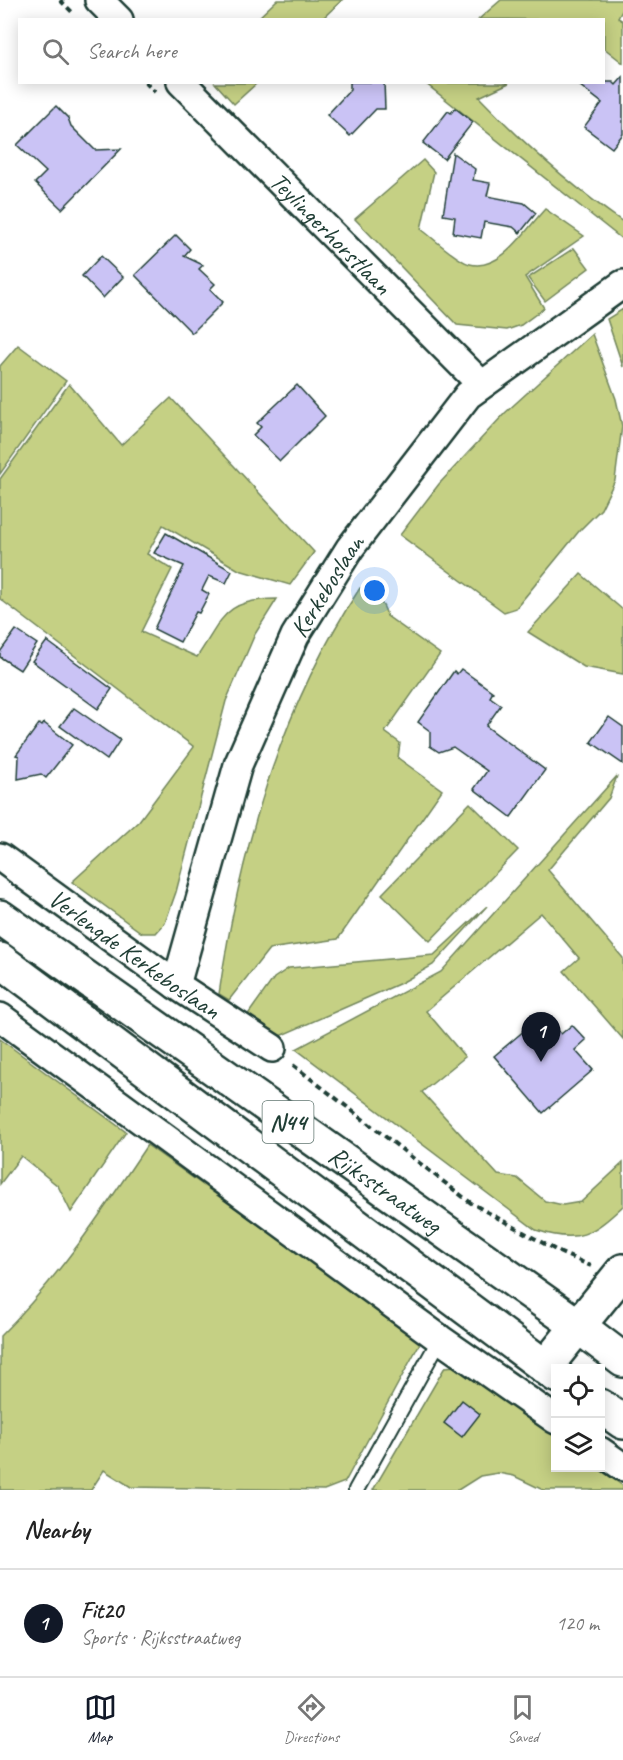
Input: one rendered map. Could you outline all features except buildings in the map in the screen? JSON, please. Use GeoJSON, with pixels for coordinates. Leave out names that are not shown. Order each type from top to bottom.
{"type":"FeatureCollection","features":[{"type":"Feature","properties":{"kind":"main road","name":"Rijksstraatweg"},"geometry":{"type":"LineString","coordinates":[[0,917],[577,1325],[623,1360]]}},
{"type":"Feature","properties":{"kind":"main road","name":"Rijksstraatweg"},"geometry":{"type":"LineString","coordinates":[[0,960],[550,1371]]}},
{"type":"Feature","properties":{"kind":"main road"},"geometry":{"type":"LineString","coordinates":[[550,1371],[577,1325],[620,1281]]}},
{"type":"Feature","properties":{"kind":"main road"},"geometry":{"type":"LineString","coordinates":[[605,1409],[623,1422]]}},
{"type":"Feature","properties":{"kind":"street"},"geometry":{"type":"LineString","coordinates":[[99,0],[117,18]]}},
{"type":"Feature","properties":{"kind":"street","name":"Teylingerhorstlaan"},"geometry":{"type":"LineString","coordinates":[[183,84],[481,384]]}},
{"type":"Feature","properties":{"kind":"street","name":"Kerkeboslaan"},"geometry":{"type":"LineString","coordinates":[[176,985],[238,765],[295,636],[368,522],[468,395],[623,284]]}},
{"type":"Feature","properties":{"kind":"street","name":"Verlengde Kerkeboslaan"},"geometry":{"type":"LineString","coordinates":[[0,857],[176,985],[272,1048]]}},
{"type":"Feature","properties":{"kind":"street"},"geometry":{"type":"LineString","coordinates":[[0,1017],[440,1339],[552,1418]]}},
{"type":"Feature","properties":{"kind":"street"},"geometry":{"type":"LineString","coordinates":[[605,1454],[623,1467]]}},
{"type":"Feature","properties":{"kind":"lane"},"geometry":{"type":"LineString","coordinates":[[356,1490],[440,1339]]}},
{"type":"Feature","properties":{"kind":"path"},"geometry":{"type":"LineString","coordinates":[[60,0],[78,18]]}},
{"type":"Feature","properties":{"kind":"path","name":"Rijksstraatweg"},"geometry":{"type":"LineString","coordinates":[[272,1048],[471,1203],[561,1253],[620,1281]]}},
{"type":"Feature","properties":{"kind":"green space"},"geometry":{"type":"Polygon","coordinates":[[[277,0],[342,0],[323,18],[258,18],[277,0]]]}},
{"type":"Feature","properties":{"kind":"green space"},"geometry":{"type":"Polygon","coordinates":[[[501,0],[623,0],[623,9],[618,18],[623,21],[623,63],[605,49],[605,18],[480,18],[501,0]]]}},
{"type":"Feature","properties":{"kind":"green space"},"geometry":{"type":"Polygon","coordinates":[[[216,84],[256,84],[234,104],[216,84]]]}},
{"type":"Feature","properties":{"kind":"green space"},"geometry":{"type":"Polygon","coordinates":[[[426,84],[507,84],[479,97],[548,163],[623,222],[623,240],[426,84]]]}},
{"type":"Feature","properties":{"kind":"green space"},"geometry":{"type":"Polygon","coordinates":[[[423,160],[434,172],[421,229],[465,262],[481,265],[492,262],[512,247],[545,209],[584,236],[525,277],[544,308],[521,325],[507,330],[457,325],[355,219],[423,160]]]}},
{"type":"Feature","properties":{"kind":"green space"},"geometry":{"type":"Polygon","coordinates":[[[574,248],[589,268],[545,301],[528,278],[574,248]]]}},
{"type":"Feature","properties":{"kind":"green space"},"geometry":{"type":"Polygon","coordinates":[[[623,309],[623,367],[607,319],[623,309]]]}},
{"type":"Feature","properties":{"kind":"green space"},"geometry":{"type":"Polygon","coordinates":[[[592,334],[616,399],[622,426],[615,480],[601,509],[580,530],[516,608],[504,612],[400,535],[439,484],[505,413],[592,334]]]}},
{"type":"Feature","properties":{"kind":"green space"},"geometry":{"type":"Polygon","coordinates":[[[18,345],[66,381],[0,474],[0,366],[18,345]]]}},
{"type":"Feature","properties":{"kind":"green space"},"geometry":{"type":"Polygon","coordinates":[[[69,384],[121,445],[171,398],[314,552],[290,585],[239,570],[163,525],[147,554],[172,569],[141,632],[197,657],[226,614],[245,603],[277,599],[255,634],[226,701],[176,892],[165,923],[156,933],[142,933],[72,882],[139,821],[194,747],[0,599],[0,479],[69,384]]]}},
{"type":"Feature","properties":{"kind":"green space"},"geometry":{"type":"Polygon","coordinates":[[[581,574],[623,610],[623,674],[584,667],[528,632],[581,574]]]}},
{"type":"Feature","properties":{"kind":"green space"},"geometry":{"type":"Polygon","coordinates":[[[360,588],[378,599],[387,616],[440,654],[385,732],[400,743],[398,758],[442,790],[338,939],[269,949],[229,1000],[219,994],[228,940],[239,887],[267,783],[307,682],[360,588]]]}},
{"type":"Feature","properties":{"kind":"green space"},"geometry":{"type":"Polygon","coordinates":[[[617,776],[609,798],[548,870],[623,958],[623,1039],[564,971],[579,958],[541,913],[426,1011],[465,1057],[422,1092],[498,1175],[517,1178],[545,1201],[563,1205],[581,1202],[623,1163],[623,1206],[593,1230],[574,1236],[563,1236],[536,1230],[296,1049],[441,972],[617,776]]]}},
{"type":"Feature","properties":{"kind":"green space"},"geometry":{"type":"Polygon","coordinates":[[[470,803],[518,850],[430,941],[382,894],[470,803]]]}},
{"type":"Feature","properties":{"kind":"green space"},"geometry":{"type":"Polygon","coordinates":[[[487,906],[433,965],[401,983],[273,1039],[244,1020],[274,978],[289,968],[434,955],[487,906]]]}},
{"type":"Feature","properties":{"kind":"green space"},"geometry":{"type":"Polygon","coordinates":[[[0,1039],[126,1132],[71,1212],[58,1186],[21,1156],[0,1184],[0,1039]]]}},
{"type":"Feature","properties":{"kind":"green space"},"geometry":{"type":"Polygon","coordinates":[[[147,1145],[421,1341],[345,1482],[324,1490],[131,1487],[104,1470],[91,1490],[0,1490],[0,1336],[60,1268],[147,1145]]]}},
{"type":"Feature","properties":{"kind":"green space"},"geometry":{"type":"Polygon","coordinates":[[[456,1366],[551,1434],[551,1472],[604,1472],[623,1486],[623,1490],[543,1490],[514,1476],[498,1473],[480,1476],[458,1490],[373,1490],[445,1367],[456,1366]]]}},
{"type":"Feature","properties":{"kind":"place","name":"Fit20"},"geometry":{"type":"Point","coordinates":[541,1062]}}]}
